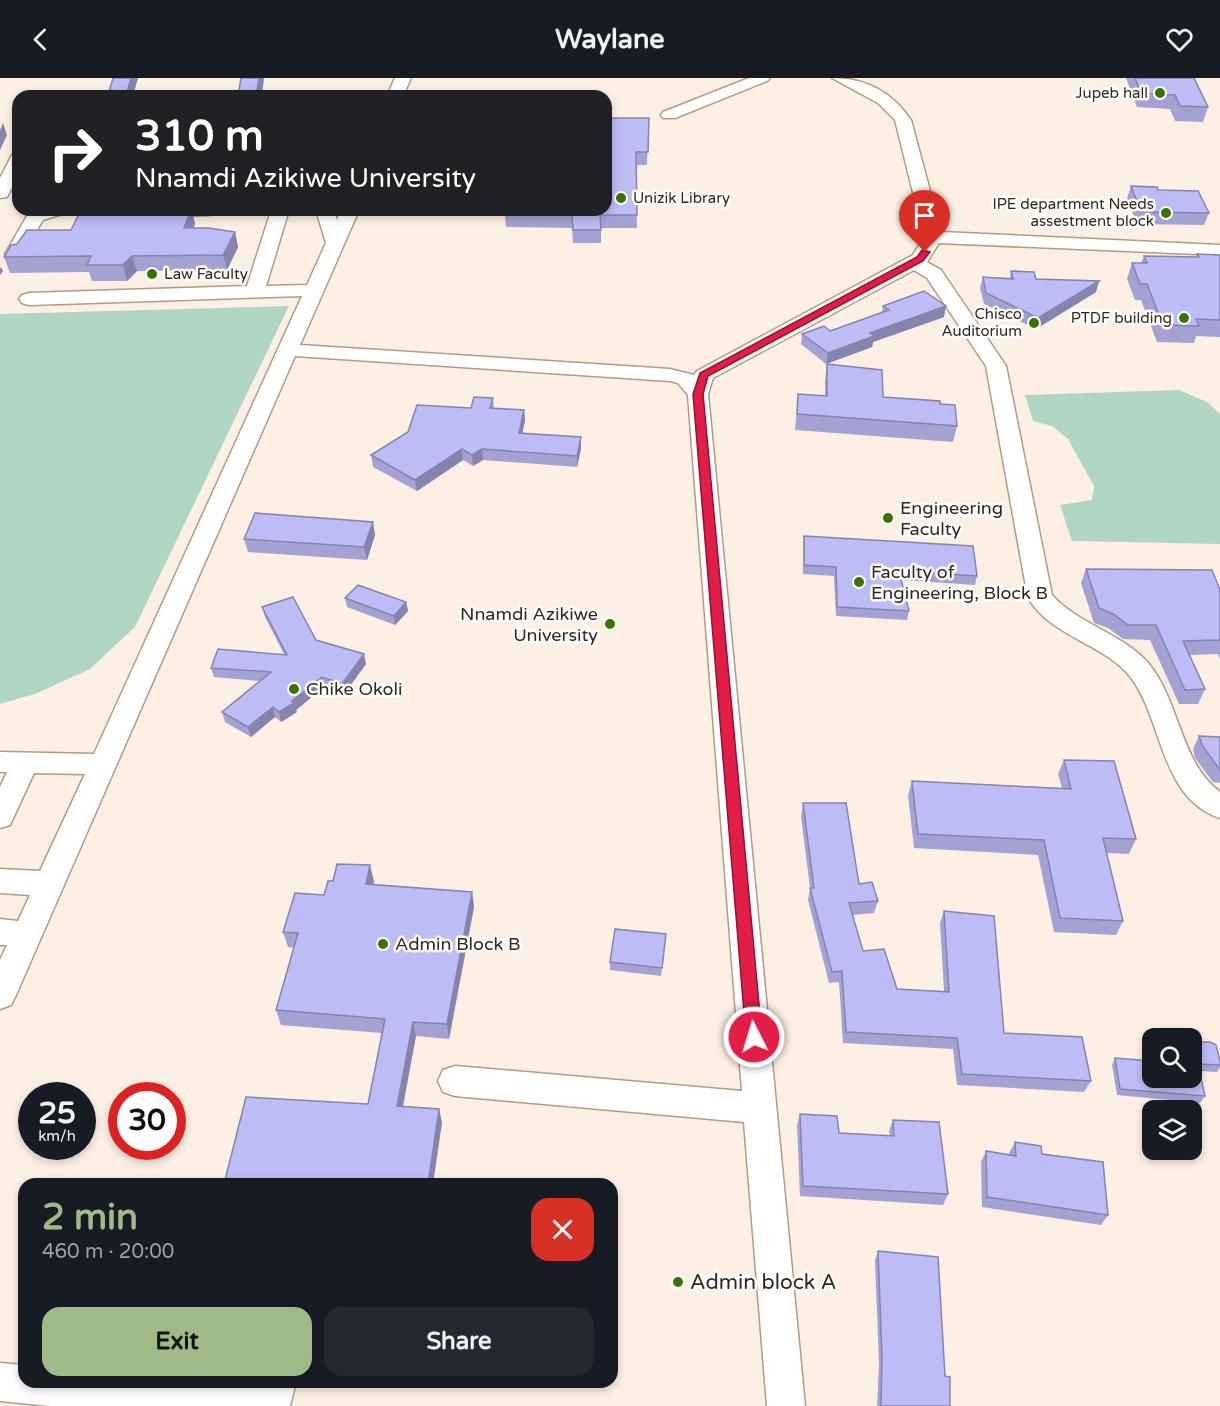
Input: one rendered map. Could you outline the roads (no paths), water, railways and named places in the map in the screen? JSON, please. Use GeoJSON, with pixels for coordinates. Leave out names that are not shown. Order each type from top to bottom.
{"type":"FeatureCollection","features":[{"type":"Feature","properties":{"kind":"street"},"geometry":{"type":"LineString","coordinates":[[669,116],[762,78]]}},
{"type":"Feature","properties":{"kind":"street"},"geometry":{"type":"LineString","coordinates":[[289,350],[656,374],[696,382],[914,262],[925,252],[933,237],[903,120],[897,109],[886,100],[840,78]]}},
{"type":"Feature","properties":{"kind":"street"},"geometry":{"type":"LineString","coordinates":[[0,193],[12,170]]}},
{"type":"Feature","properties":{"kind":"street"},"geometry":{"type":"LineString","coordinates":[[14,254],[36,216]]}},
{"type":"Feature","properties":{"kind":"street"},"geometry":{"type":"LineString","coordinates":[[255,292],[278,216]]}},
{"type":"Feature","properties":{"kind":"street"},"geometry":{"type":"LineString","coordinates":[[327,216],[336,245]]}},
{"type":"Feature","properties":{"kind":"street"},"geometry":{"type":"LineString","coordinates":[[0,995],[14,933],[50,884],[348,216]]}},
{"type":"Feature","properties":{"kind":"street"},"geometry":{"type":"LineString","coordinates":[[933,237],[1220,250]]}},
{"type":"Feature","properties":{"kind":"street"},"geometry":{"type":"LineString","coordinates":[[914,262],[934,274],[996,366],[1040,598],[1059,617],[1138,669],[1149,684],[1188,777],[1212,802],[1220,807]]}},
{"type":"Feature","properties":{"kind":"street"},"geometry":{"type":"LineString","coordinates":[[29,299],[316,290]]}},
{"type":"Feature","properties":{"kind":"street"},"geometry":{"type":"LineString","coordinates":[[696,382],[786,1406]]}},
{"type":"Feature","properties":{"kind":"street"},"geometry":{"type":"LineString","coordinates":[[0,817],[13,763],[103,764]]}},
{"type":"Feature","properties":{"kind":"street"},"geometry":{"type":"LineString","coordinates":[[0,881],[50,884]]}},
{"type":"Feature","properties":{"kind":"street"},"geometry":{"type":"LineString","coordinates":[[455,1081],[760,1108]]}},
{"type":"Feature","properties":{"kind":"street"},"geometry":{"type":"LineString","coordinates":[[0,1382],[18,1384]]}},
{"type":"Feature","properties":{"kind":"street"},"geometry":{"type":"LineString","coordinates":[[64,1388],[254,1406]]}},
{"type":"Feature","properties":{"kind":"street"},"geometry":{"type":"LineString","coordinates":[[271,1406],[276,1388]]}},
{"type":"Feature","properties":{"kind":"place","name":"Jupeb hall"},"geometry":{"type":"Point","coordinates":[1160,93]}},
{"type":"Feature","properties":{"kind":"place","name":"Unizik Library"},"geometry":{"type":"Point","coordinates":[621,198]}},
{"type":"Feature","properties":{"kind":"place","name":"IPE department Needs assestment block"},"geometry":{"type":"Point","coordinates":[1166,213]}},
{"type":"Feature","properties":{"kind":"place","name":"Law Faculty"},"geometry":{"type":"Point","coordinates":[152,274]}},
{"type":"Feature","properties":{"kind":"place","name":"PTDF building"},"geometry":{"type":"Point","coordinates":[1184,318]}},
{"type":"Feature","properties":{"kind":"place","name":"Chisco Auditorium"},"geometry":{"type":"Point","coordinates":[1034,323]}},
{"type":"Feature","properties":{"kind":"place","name":"Engineering Faculty"},"geometry":{"type":"Point","coordinates":[888,518]}},
{"type":"Feature","properties":{"kind":"place","name":"Faculty of Engineering, Block B"},"geometry":{"type":"Point","coordinates":[859,582]}},
{"type":"Feature","properties":{"kind":"place","name":"Nnamdi Azikiwe University"},"geometry":{"type":"Point","coordinates":[610,624]}},
{"type":"Feature","properties":{"kind":"place","name":"Chike Okoli"},"geometry":{"type":"Point","coordinates":[294,689]}},
{"type":"Feature","properties":{"kind":"place","name":"Admin Block B"},"geometry":{"type":"Point","coordinates":[383,944]}},
{"type":"Feature","properties":{"kind":"place","name":"Admin block A"},"geometry":{"type":"Point","coordinates":[678,1282]}}]}
